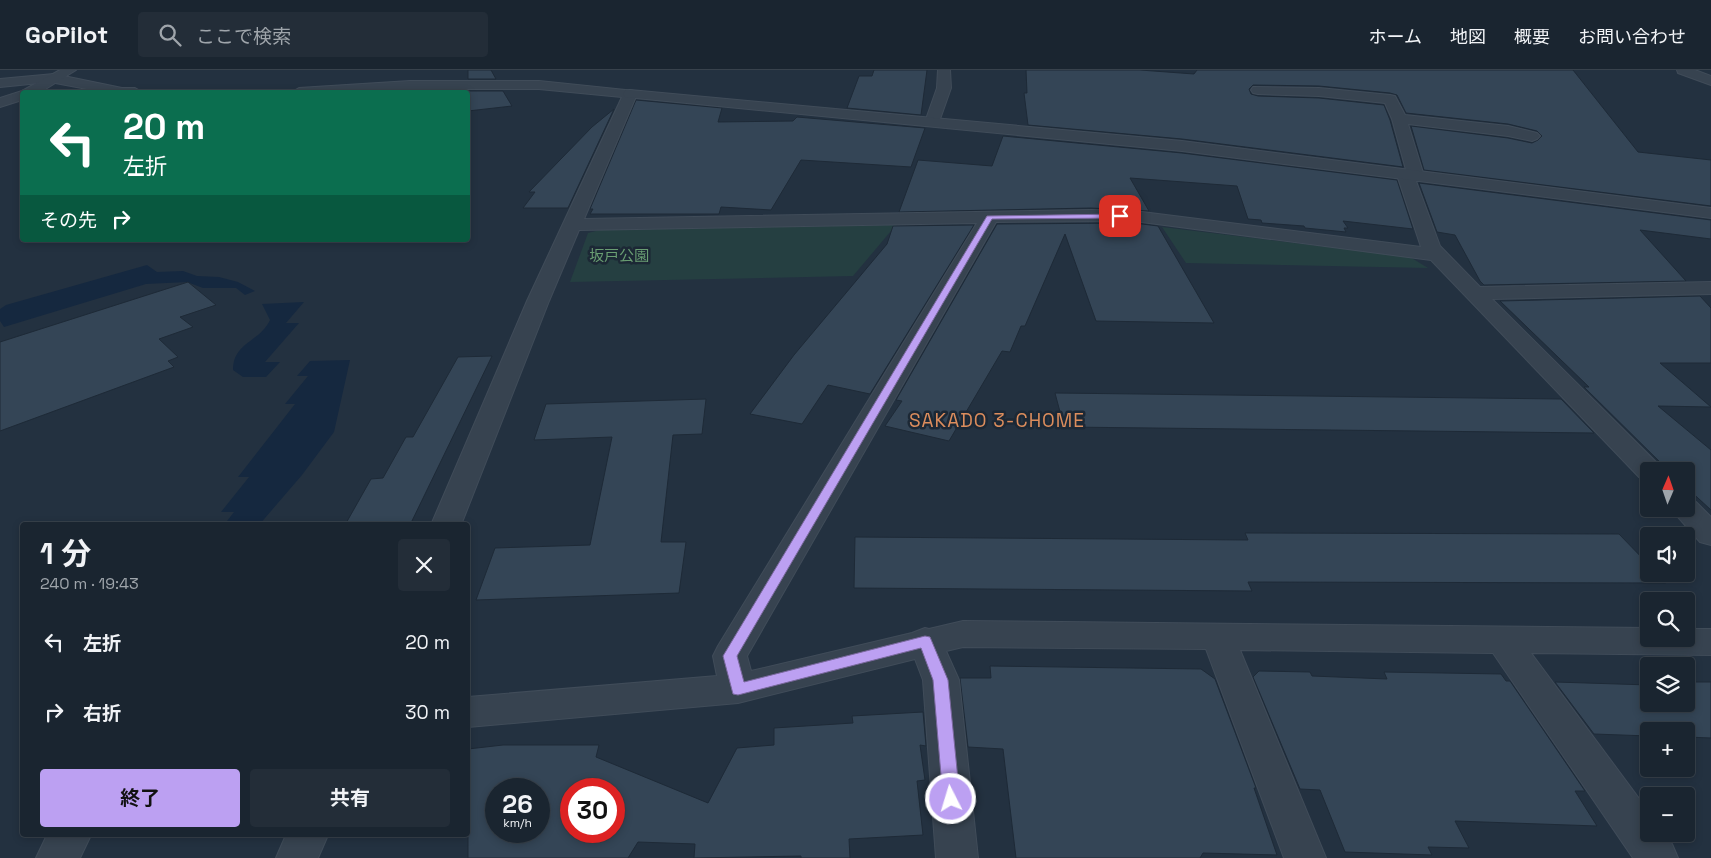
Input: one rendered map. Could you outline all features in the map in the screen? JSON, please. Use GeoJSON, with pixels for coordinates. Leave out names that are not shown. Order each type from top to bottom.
{"type":"FeatureCollection","features":[{"type":"Feature","properties":{"kind":"street"},"geometry":{"type":"LineString","coordinates":[[33,90],[52,82],[54,78],[70,70]]}},
{"type":"Feature","properties":{"kind":"street"},"geometry":{"type":"LineString","coordinates":[[932,122],[944,88],[944,70]]}},
{"type":"Feature","properties":{"kind":"street"},"geometry":{"type":"LineString","coordinates":[[1683,70],[1711,80]]}},
{"type":"Feature","properties":{"kind":"street"},"geometry":{"type":"LineString","coordinates":[[0,83],[54,78],[112,90]]}},
{"type":"Feature","properties":{"kind":"street"},"geometry":{"type":"LineString","coordinates":[[336,90],[410,86],[539,85],[1164,144],[1711,213]]}},
{"type":"Feature","properties":{"kind":"street"},"geometry":{"type":"LineString","coordinates":[[1258,90],[1319,92],[1390,99],[1399,120],[1411,176],[1431,248],[1640,462]]}},
{"type":"Feature","properties":{"kind":"street"},"geometry":{"type":"LineString","coordinates":[[447,522],[524,335],[630,94]]}},
{"type":"Feature","properties":{"kind":"street"},"geometry":{"type":"LineString","coordinates":[[0,103],[20,96]]}},
{"type":"Feature","properties":{"kind":"street"},"geometry":{"type":"LineString","coordinates":[[1399,120],[1508,131],[1532,136]]}},
{"type":"Feature","properties":{"kind":"street"},"geometry":{"type":"LineString","coordinates":[[572,225],[1134,216],[1437,256]]}},
{"type":"Feature","properties":{"kind":"street"},"geometry":{"type":"LineString","coordinates":[[738,689],[730,656],[990,217]]}},
{"type":"Feature","properties":{"kind":"street"},"geometry":{"type":"LineString","coordinates":[[1473,293],[1711,288]]}},
{"type":"Feature","properties":{"kind":"street"},"geometry":{"type":"LineString","coordinates":[[1695,518],[1711,535]]}},
{"type":"Feature","properties":{"kind":"street"},"geometry":{"type":"LineString","coordinates":[[470,712],[738,689],[925,641],[963,634],[1711,642]]}},
{"type":"Feature","properties":{"kind":"street"},"geometry":{"type":"LineString","coordinates":[[1218,636],[1305,858]]}},
{"type":"Feature","properties":{"kind":"street"},"geometry":{"type":"LineString","coordinates":[[1503,640],[1656,858]]}},
{"type":"Feature","properties":{"kind":"street"},"geometry":{"type":"LineString","coordinates":[[925,641],[941,680],[957,858]]}},
{"type":"Feature","properties":{"kind":"street"},"geometry":{"type":"LineString","coordinates":[[57,858],[69,837]]}},
{"type":"Feature","properties":{"kind":"street"},"geometry":{"type":"LineString","coordinates":[[297,858],[306,837]]}},
{"type":"Feature","properties":{"kind":"green space","name":"坂戸公園"},"geometry":{"type":"Polygon","coordinates":[[[896,225],[853,276],[570,282],[588,233],[600,230],[896,225]]]}},
{"type":"Feature","properties":{"kind":"green space"},"geometry":{"type":"Polygon","coordinates":[[[1162,227],[1410,257],[1428,268],[1186,263],[1162,227]]]}},
{"type":"Feature","properties":{"kind":"water"},"geometry":{"type":"Polygon","coordinates":[[[147,265],[157,272],[183,271],[197,276],[219,277],[238,282],[255,291],[245,295],[236,288],[203,288],[187,282],[146,284],[4,327],[0,321],[0,309],[6,305],[147,265]]]}},
{"type":"Feature","properties":{"kind":"water"},"geometry":{"type":"Polygon","coordinates":[[[304,302],[286,323],[299,323],[265,362],[280,362],[266,377],[243,377],[233,370],[237,353],[266,327],[270,320],[262,304],[304,302]]]}},
{"type":"Feature","properties":{"kind":"water"},"geometry":{"type":"Polygon","coordinates":[[[350,360],[334,432],[302,475],[262,522],[226,522],[234,512],[221,512],[249,477],[238,477],[295,404],[285,404],[308,376],[297,376],[310,361],[350,360]]]}},
{"type":"Feature","properties":{"kind":"building"},"geometry":{"type":"Polygon","coordinates":[[[468,70],[491,70],[496,79],[468,79],[468,70]]]}},
{"type":"Feature","properties":{"kind":"building"},"geometry":{"type":"Polygon","coordinates":[[[874,70],[927,70],[921,115],[847,108],[859,76],[872,76],[874,70]]]}},
{"type":"Feature","properties":{"kind":"building"},"geometry":{"type":"Polygon","coordinates":[[[1026,70],[1140,70],[1194,74],[1197,70],[1573,70],[1638,152],[1711,160],[1711,206],[1424,170],[1411,126],[1508,138],[1532,143],[1542,136],[1537,131],[1508,124],[1406,113],[1397,95],[1390,93],[1319,86],[1253,85],[1249,89],[1251,94],[1258,96],[1319,98],[1384,105],[1403,167],[1182,139],[1028,125],[1024,93],[1027,93],[1026,70]]]}},
{"type":"Feature","properties":{"kind":"building"},"geometry":{"type":"Polygon","coordinates":[[[470,91],[503,91],[512,106],[470,111],[470,91]]]}},
{"type":"Feature","properties":{"kind":"building"},"geometry":{"type":"Polygon","coordinates":[[[636,100],[722,108],[718,122],[793,121],[797,117],[925,128],[911,167],[801,160],[771,210],[721,207],[719,214],[590,214],[593,209],[590,209],[636,100]]]}},
{"type":"Feature","properties":{"kind":"building"},"geometry":{"type":"Polygon","coordinates":[[[614,109],[568,208],[523,208],[535,192],[529,192],[592,127],[614,109]]]}},
{"type":"Feature","properties":{"kind":"building"},"geometry":{"type":"Polygon","coordinates":[[[1003,136],[1182,153],[1397,180],[1413,229],[1343,221],[1348,228],[1344,228],[1346,232],[1262,223],[1261,220],[1248,219],[1237,186],[1130,178],[1149,211],[1091,208],[899,212],[918,160],[992,166],[1003,136]]]}},
{"type":"Feature","properties":{"kind":"building"},"geometry":{"type":"Polygon","coordinates":[[[1419,183],[1711,220],[1711,239],[1640,230],[1686,281],[1484,285],[1455,235],[1437,232],[1419,183]]]}},
{"type":"Feature","properties":{"kind":"building"},"geometry":{"type":"Polygon","coordinates":[[[1134,223],[1158,226],[1214,323],[1096,321],[1065,234],[1025,326],[1021,326],[1010,352],[1002,351],[949,441],[885,426],[902,401],[896,400],[997,224],[1134,223]]]}},
{"type":"Feature","properties":{"kind":"building"},"geometry":{"type":"Polygon","coordinates":[[[974,225],[870,394],[828,385],[802,424],[750,414],[794,355],[887,244],[893,226],[974,225]]]}},
{"type":"Feature","properties":{"kind":"building"},"geometry":{"type":"Polygon","coordinates":[[[188,282],[216,305],[180,317],[193,327],[159,339],[178,357],[168,361],[174,367],[0,431],[0,342],[188,282]]]}},
{"type":"Feature","properties":{"kind":"building"},"geometry":{"type":"Polygon","coordinates":[[[1700,296],[1711,308],[1711,363],[1660,363],[1711,407],[1658,406],[1711,450],[1711,510],[1695,495],[1695,462],[1660,462],[1584,387],[1589,387],[1500,301],[1700,296]]]}},
{"type":"Feature","properties":{"kind":"building"},"geometry":{"type":"Polygon","coordinates":[[[492,356],[411,522],[347,522],[371,479],[383,478],[406,437],[413,437],[458,357],[492,356]]]}},
{"type":"Feature","properties":{"kind":"building"},"geometry":{"type":"Polygon","coordinates":[[[1055,393],[1561,399],[1594,433],[1064,427],[1055,393]]]}},
{"type":"Feature","properties":{"kind":"building"},"geometry":{"type":"Polygon","coordinates":[[[706,399],[702,434],[673,435],[661,542],[686,542],[679,593],[476,600],[495,548],[590,545],[612,437],[534,440],[546,404],[706,399]]]}},
{"type":"Feature","properties":{"kind":"building"},"geometry":{"type":"Polygon","coordinates":[[[1245,533],[1619,534],[1640,556],[1640,582],[1666,583],[1248,582],[1252,591],[854,588],[855,537],[1248,540],[1245,533]]]}},
{"type":"Feature","properties":{"kind":"building"},"geometry":{"type":"Polygon","coordinates":[[[990,666],[1201,669],[1215,679],[1256,788],[1254,788],[1277,855],[1203,853],[1200,858],[1016,858],[1003,749],[968,747],[960,678],[991,678],[990,666]]]}},
{"type":"Feature","properties":{"kind":"building"},"geometry":{"type":"Polygon","coordinates":[[[1259,671],[1310,672],[1312,676],[1387,679],[1384,672],[1501,674],[1506,681],[1510,681],[1585,791],[1575,791],[1597,826],[1455,821],[1469,848],[1428,847],[1432,855],[1345,852],[1320,790],[1300,789],[1253,677],[1259,671]]]}},
{"type":"Feature","properties":{"kind":"building"},"geometry":{"type":"Polygon","coordinates":[[[1555,682],[1640,685],[1640,712],[1695,712],[1695,682],[1711,682],[1711,738],[1695,737],[1695,722],[1640,722],[1640,736],[1594,734],[1555,682]]]}},
{"type":"Feature","properties":{"kind":"building"},"geometry":{"type":"Polygon","coordinates":[[[923,712],[926,746],[920,745],[925,780],[917,781],[923,835],[849,839],[850,858],[801,858],[801,856],[694,858],[695,844],[638,842],[628,858],[468,858],[468,837],[470,837],[470,749],[503,745],[599,745],[596,757],[708,803],[737,748],[774,745],[774,728],[853,723],[852,716],[923,712]]]}},
{"type":"Feature","properties":{"kind":"district","name":"SAKADO 3-CHOME"},"geometry":{"type":"Point","coordinates":[997,420]}},
{"type":"Feature","properties":{"kind":"route"},"geometry":{"type":"LineString","coordinates":[[951,799],[941,680],[925,641],[738,689],[730,656],[990,217],[1120,216]]}}]}
